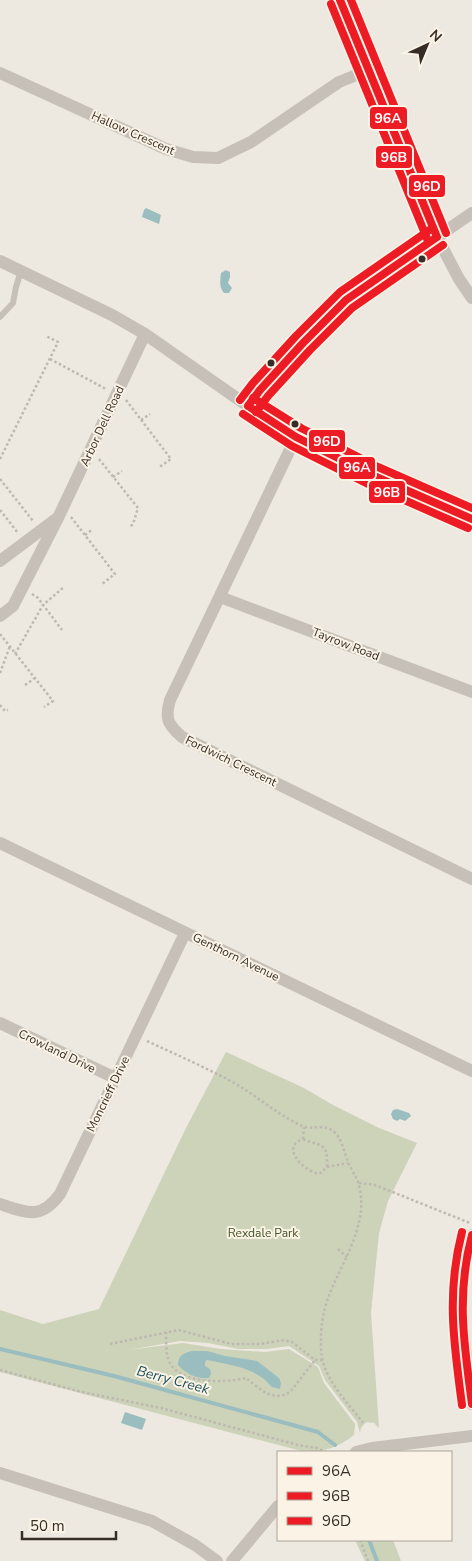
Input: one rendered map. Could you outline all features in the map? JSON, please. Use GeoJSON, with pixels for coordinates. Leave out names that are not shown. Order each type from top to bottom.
{"type":"FeatureCollection","features":[{"type":"Feature","properties":{"kind":"street"},"geometry":{"type":"LineString","coordinates":[[340,0],[437,237],[458,279],[472,298]]}},
{"type":"Feature","properties":{"kind":"street","name":"Hallow Crescent"},"geometry":{"type":"LineString","coordinates":[[0,73],[166,149],[193,157],[218,158],[251,142],[339,82],[369,70]]}},
{"type":"Feature","properties":{"kind":"street"},"geometry":{"type":"LineString","coordinates":[[248,406],[303,343],[346,300],[472,212]]}},
{"type":"Feature","properties":{"kind":"street"},"geometry":{"type":"LineString","coordinates":[[0,261],[112,315],[145,334],[296,437],[374,476],[472,519]]}},
{"type":"Feature","properties":{"kind":"street","name":"Arbor Dell Road"},"geometry":{"type":"LineString","coordinates":[[0,616],[13,606],[60,514],[145,334]]}},
{"type":"Feature","properties":{"kind":"street","name":"Fordwich Crescent"},"geometry":{"type":"LineString","coordinates":[[296,437],[170,700],[167,711],[168,720],[174,730],[182,737],[472,879]]}},
{"type":"Feature","properties":{"kind":"street","name":"Arbor Dell Road"},"geometry":{"type":"LineString","coordinates":[[0,561],[60,514]]}},
{"type":"Feature","properties":{"kind":"street","name":"Tayrow Road"},"geometry":{"type":"LineString","coordinates":[[220,596],[472,692]]}},
{"type":"Feature","properties":{"kind":"street","name":"Genthorn Avenue"},"geometry":{"type":"LineString","coordinates":[[0,843],[472,1071]]}},
{"type":"Feature","properties":{"kind":"street","name":"Moncrieff Drive"},"geometry":{"type":"LineString","coordinates":[[0,1204],[25,1212],[37,1212],[46,1209],[54,1203],[185,933]]}},
{"type":"Feature","properties":{"kind":"street","name":"Crowland Drive"},"geometry":{"type":"LineString","coordinates":[[0,1023],[115,1078]]}},
{"type":"Feature","properties":{"kind":"street"},"geometry":{"type":"LineString","coordinates":[[472,1237],[462,1274],[461,1299],[472,1404]]}},
{"type":"Feature","properties":{"kind":"street"},"geometry":{"type":"LineString","coordinates":[[360,1451],[472,1436]]}},
{"type":"Feature","properties":{"kind":"street"},"geometry":{"type":"LineString","coordinates":[[0,1473],[152,1521],[195,1545],[217,1561]]}},
{"type":"Feature","properties":{"kind":"street"},"geometry":{"type":"LineString","coordinates":[[232,1561],[277,1507]]}},
{"type":"Feature","properties":{"kind":"lane"},"geometry":{"type":"LineString","coordinates":[[0,317],[13,303],[21,271]]}},
{"type":"Feature","properties":{"kind":"path"},"geometry":{"type":"LineString","coordinates":[[0,459],[58,342],[46,336]]}},
{"type":"Feature","properties":{"kind":"path"},"geometry":{"type":"LineString","coordinates":[[141,420],[150,414]]}},
{"type":"Feature","properties":{"kind":"path"},"geometry":{"type":"LineString","coordinates":[[89,453],[98,457],[138,508],[133,524],[130,527]]}},
{"type":"Feature","properties":{"kind":"path"},"geometry":{"type":"LineString","coordinates":[[113,477],[122,471]]}},
{"type":"Feature","properties":{"kind":"path"},"geometry":{"type":"LineString","coordinates":[[0,479],[40,531]]}},
{"type":"Feature","properties":{"kind":"path"},"geometry":{"type":"LineString","coordinates":[[0,510],[25,542]]}},
{"type":"Feature","properties":{"kind":"path"},"geometry":{"type":"LineString","coordinates":[[60,514],[68,514],[115,574],[102,584]]}},
{"type":"Feature","properties":{"kind":"path"},"geometry":{"type":"LineString","coordinates":[[85,535],[93,529]]}},
{"type":"Feature","properties":{"kind":"path"},"geometry":{"type":"LineString","coordinates":[[15,654],[43,605],[64,587]]}},
{"type":"Feature","properties":{"kind":"path"},"geometry":{"type":"LineString","coordinates":[[22,588],[38,598],[62,630]]}},
{"type":"Feature","properties":{"kind":"path"},"geometry":{"type":"LineString","coordinates":[[0,634],[53,700],[44,707]]}},
{"type":"Feature","properties":{"kind":"path"},"geometry":{"type":"LineString","coordinates":[[0,674],[10,646]]}},
{"type":"Feature","properties":{"kind":"path"},"geometry":{"type":"LineString","coordinates":[[0,664],[5,660]]}},
{"type":"Feature","properties":{"kind":"path"},"geometry":{"type":"LineString","coordinates":[[25,685],[35,678]]}},
{"type":"Feature","properties":{"kind":"path"},"geometry":{"type":"LineString","coordinates":[[0,705],[5,712],[8,710]]}},
{"type":"Feature","properties":{"kind":"path"},"geometry":{"type":"LineString","coordinates":[[136,1036],[236,1084],[283,1117],[304,1127],[324,1127],[333,1131],[340,1140],[348,1163],[359,1183],[361,1206],[358,1225],[329,1294],[325,1309],[321,1347],[329,1377],[364,1424]]}},
{"type":"Feature","properties":{"kind":"path"},"geometry":{"type":"LineString","coordinates":[[303,1139],[304,1127]]}},
{"type":"Feature","properties":{"kind":"path"},"geometry":{"type":"LineString","coordinates":[[327,1168],[328,1155],[319,1143],[303,1139],[296,1142],[292,1148],[293,1154],[302,1165],[314,1173],[320,1173],[327,1168],[348,1163]]}},
{"type":"Feature","properties":{"kind":"path"},"geometry":{"type":"LineString","coordinates":[[359,1183],[375,1185],[472,1224]]}},
{"type":"Feature","properties":{"kind":"path"},"geometry":{"type":"LineString","coordinates":[[338,1249],[346,1257]]}},
{"type":"Feature","properties":{"kind":"path"},"geometry":{"type":"LineString","coordinates":[[110,1344],[179,1330],[231,1344],[260,1344],[284,1340],[292,1342],[316,1360],[323,1360]]}},
{"type":"Feature","properties":{"kind":"path"},"geometry":{"type":"LineString","coordinates":[[166,1332],[169,1360],[175,1369],[184,1376],[203,1380],[234,1381],[246,1378],[276,1397],[286,1395],[291,1391],[316,1360]]}},
{"type":"Feature","properties":{"kind":"path"},"geometry":{"type":"LineString","coordinates":[[0,1370],[82,1392],[161,1408],[324,1451]]}},
{"type":"Feature","properties":{"kind":"path"},"geometry":{"type":"LineString","coordinates":[[360,1541],[368,1561]]}},
{"type":"Feature","properties":{"kind":"green space","name":"Rexdale Park"},"geometry":{"type":"Polygon","coordinates":[[[226,1052],[304,1088],[379,1128],[417,1143],[388,1201],[379,1233],[371,1313],[379,1428],[374,1423],[366,1422],[361,1428],[360,1433],[357,1422],[325,1380],[319,1366],[289,1346],[267,1349],[238,1349],[208,1343],[180,1341],[128,1350],[183,1343],[221,1349],[265,1352],[289,1349],[318,1367],[324,1383],[355,1424],[354,1435],[343,1443],[325,1450],[301,1451],[0,1372],[0,1310],[43,1324],[99,1309],[186,1128],[226,1052]]]}},
{"type":"Feature","properties":{"kind":"green space"},"geometry":{"type":"Polygon","coordinates":[[[355,1541],[393,1541],[401,1561],[365,1561],[355,1541]]]}},
{"type":"Feature","properties":{"kind":"water"},"geometry":{"type":"Polygon","coordinates":[[[146,208],[161,215],[159,224],[142,217],[146,208]]]}},
{"type":"Feature","properties":{"kind":"water"},"geometry":{"type":"Polygon","coordinates":[[[226,270],[230,272],[228,283],[232,288],[229,293],[224,293],[220,284],[221,273],[226,270]]]}},
{"type":"Feature","properties":{"kind":"water"},"geometry":{"type":"Polygon","coordinates":[[[397,1109],[409,1113],[411,1116],[405,1121],[393,1119],[391,1114],[393,1110],[397,1109]]]}},
{"type":"Feature","properties":{"kind":"water"},"geometry":{"type":"Polygon","coordinates":[[[192,1351],[207,1351],[257,1361],[279,1378],[281,1383],[280,1389],[272,1387],[258,1375],[237,1366],[207,1360],[205,1366],[210,1369],[209,1378],[200,1378],[192,1375],[178,1365],[182,1355],[192,1351]]]}},
{"type":"Feature","properties":{"kind":"water"},"geometry":{"type":"Polygon","coordinates":[[[125,1412],[146,1419],[142,1430],[121,1423],[125,1412]]]}},
{"type":"Feature","properties":{"kind":"waterway","name":"Berry Creek"},"geometry":{"type":"LineString","coordinates":[[0,1349],[114,1376],[318,1432],[335,1445]]}},
{"type":"Feature","properties":{"kind":"waterway","name":"Berry Creek"},"geometry":{"type":"LineString","coordinates":[[369,1541],[377,1561]]}},
{"type":"Feature","properties":{"kind":"transit line","name":"96A"},"geometry":{"type":"LineString","coordinates":[[340,0],[437,237]]}},
{"type":"Feature","properties":{"kind":"transit line","name":"96D"},"geometry":{"type":"LineString","coordinates":[[351,0],[446,233]]}},
{"type":"Feature","properties":{"kind":"transit line","name":"96B"},"geometry":{"type":"LineString","coordinates":[[331,4],[428,241]]}},
{"type":"Feature","properties":{"kind":"transit line","name":"96D"},"geometry":{"type":"LineString","coordinates":[[240,400],[296,336],[340,292],[431,229]]}},
{"type":"Feature","properties":{"kind":"transit line","name":"96A"},"geometry":{"type":"LineString","coordinates":[[248,406],[303,343],[346,300],[437,237]]}},
{"type":"Feature","properties":{"kind":"transit line","name":"96B"},"geometry":{"type":"LineString","coordinates":[[256,412],[310,350],[352,308],[443,245]]}},
{"type":"Feature","properties":{"kind":"transit line","name":"96D"},"geometry":{"type":"LineString","coordinates":[[253,398],[301,428],[378,467],[472,508]]}},
{"type":"Feature","properties":{"kind":"transit line","name":"96A"},"geometry":{"type":"LineString","coordinates":[[248,406],[296,437],[374,476],[472,519]]}},
{"type":"Feature","properties":{"kind":"transit line","name":"96B"},"geometry":{"type":"LineString","coordinates":[[243,414],[292,446],[370,485],[468,528]]}},
{"type":"Feature","properties":{"kind":"transit line","name":"96B"},"geometry":{"type":"LineString","coordinates":[[462,1232],[454,1277],[453,1319],[462,1405]]}},
{"type":"Feature","properties":{"kind":"transit line","name":"96A"},"geometry":{"type":"LineString","coordinates":[[472,1235],[464,1278],[463,1299],[464,1340],[472,1404]]}}]}
